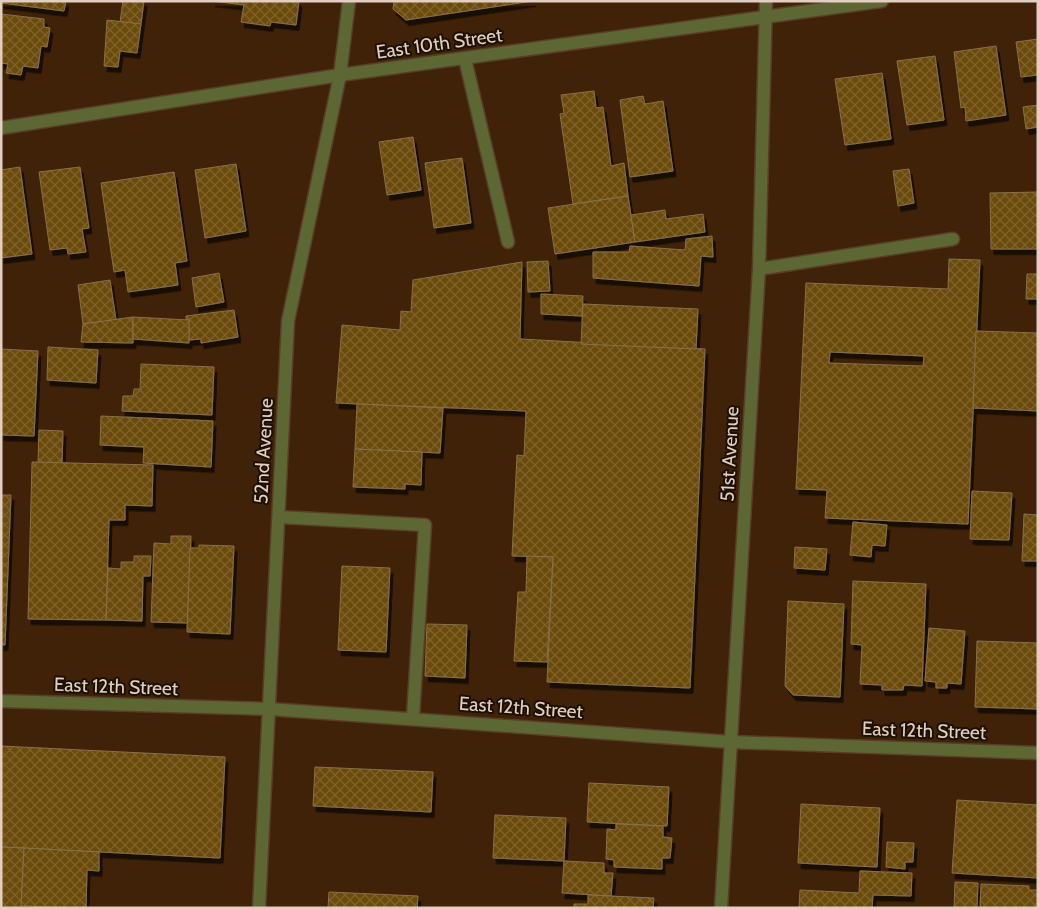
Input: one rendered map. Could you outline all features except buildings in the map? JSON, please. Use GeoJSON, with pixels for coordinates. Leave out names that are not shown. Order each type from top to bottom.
{"type":"FeatureCollection","features":[{"type":"Feature","properties":{"kind":"street","name":"52nd Avenue"},"geometry":{"type":"LineString","coordinates":[[259,908],[288,321],[340,75],[349,1]]}},
{"type":"Feature","properties":{"kind":"street","name":"51st Avenue"},"geometry":{"type":"LineString","coordinates":[[721,908],[759,269],[766,1]]}},
{"type":"Feature","properties":{"kind":"street","name":"East 10th Street"},"geometry":{"type":"LineString","coordinates":[[1,128],[340,75],[882,1]]}},
{"type":"Feature","properties":{"kind":"street"},"geometry":{"type":"LineString","coordinates":[[465,58],[508,242]]}},
{"type":"Feature","properties":{"kind":"street"},"geometry":{"type":"LineString","coordinates":[[759,269],[953,239]]}},
{"type":"Feature","properties":{"kind":"street"},"geometry":{"type":"LineString","coordinates":[[279,517],[425,525],[413,718]]}},
{"type":"Feature","properties":{"kind":"street","name":"East 12th Street"},"geometry":{"type":"LineString","coordinates":[[1,701],[269,709],[731,742],[1038,753]]}}]}
